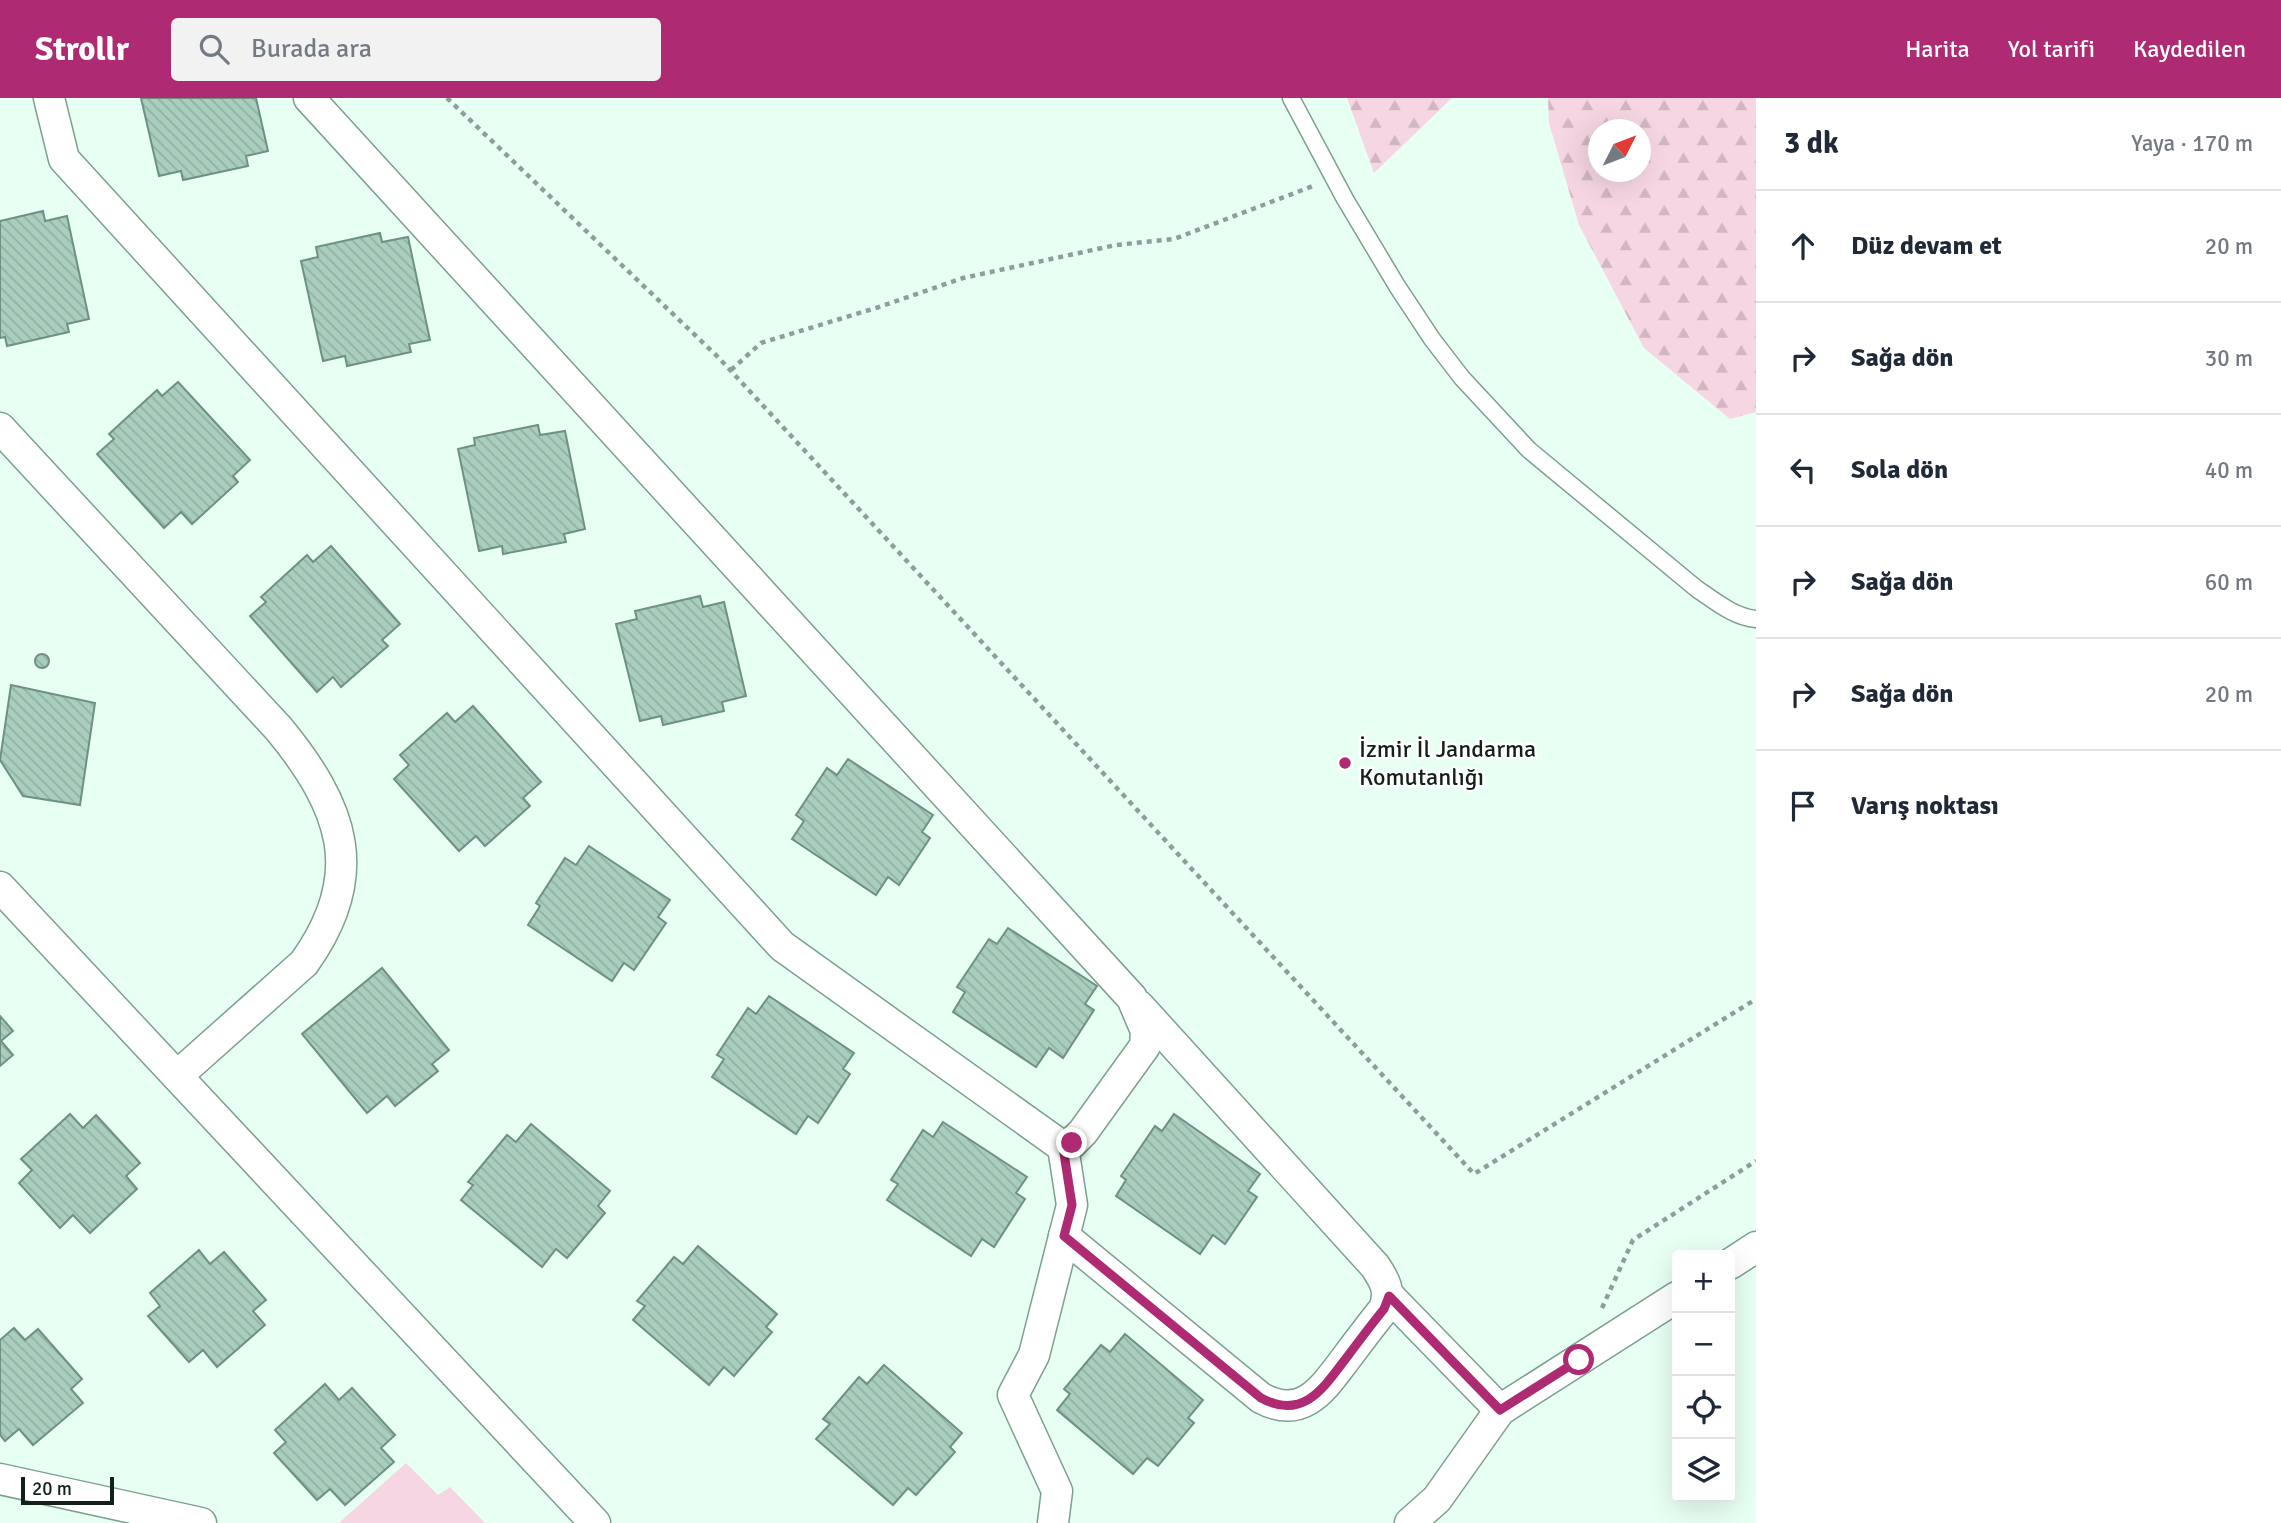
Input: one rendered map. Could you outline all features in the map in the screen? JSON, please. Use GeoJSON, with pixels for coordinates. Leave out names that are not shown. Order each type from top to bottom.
{"type":"FeatureCollection","features":[{"type":"Feature","properties":{"kind":"street"},"geometry":{"type":"LineString","coordinates":[[49,98],[64,159],[782,946],[1063,1147],[1072,1205],[1034,1355],[1013,1395],[1057,1492],[1053,1523]]}},
{"type":"Feature","properties":{"kind":"street"},"geometry":{"type":"LineString","coordinates":[[309,98],[1375,1266],[1385,1282],[1389,1296],[1500,1410]]}},
{"type":"Feature","properties":{"kind":"street"},"geometry":{"type":"LineString","coordinates":[[0,428],[286,738],[319,783],[336,827],[340,844],[340,887],[333,914],[319,943],[304,963],[177,1076]]}},
{"type":"Feature","properties":{"kind":"street"},"geometry":{"type":"LineString","coordinates":[[0,887],[595,1523]]}},
{"type":"Feature","properties":{"kind":"street"},"geometry":{"type":"LineString","coordinates":[[1063,1147],[1072,1143],[1083,1132],[1145,1046],[1146,1031],[1132,999]]}},
{"type":"Feature","properties":{"kind":"street"},"geometry":{"type":"LineString","coordinates":[[1064,1236],[1261,1398],[1274,1405],[1289,1406],[1305,1401],[1323,1390],[1384,1309],[1389,1296]]}},
{"type":"Feature","properties":{"kind":"street"},"geometry":{"type":"LineString","coordinates":[[1735,1261],[1756,1247]]}},
{"type":"Feature","properties":{"kind":"street"},"geometry":{"type":"LineString","coordinates":[[1410,1523],[1437,1499],[1500,1410],[1672,1300]]}},
{"type":"Feature","properties":{"kind":"street"},"geometry":{"type":"LineString","coordinates":[[0,1479],[201,1523]]}},
{"type":"Feature","properties":{"kind":"lane"},"geometry":{"type":"LineString","coordinates":[[1291,98],[1333,178],[1390,275],[1432,339],[1462,378],[1529,450],[1697,589],[1725,608],[1756,619]]}},
{"type":"Feature","properties":{"kind":"path"},"geometry":{"type":"LineString","coordinates":[[447,98],[731,370],[1474,1174],[1756,999]]}},
{"type":"Feature","properties":{"kind":"path"},"geometry":{"type":"LineString","coordinates":[[731,370],[761,343],[963,278],[1116,245],[1174,239],[1333,178]]}},
{"type":"Feature","properties":{"kind":"path"},"geometry":{"type":"LineString","coordinates":[[1601,1312],[1633,1240],[1756,1161]]}},
{"type":"Feature","properties":{"kind":"green space"},"geometry":{"type":"Polygon","coordinates":[[[1347,98],[1452,98],[1374,173],[1347,98]]]}},
{"type":"Feature","properties":{"kind":"green space"},"geometry":{"type":"Polygon","coordinates":[[[1548,98],[1756,98],[1756,412],[1730,419],[1644,348],[1579,225],[1549,123],[1548,98]]]}},
{"type":"Feature","properties":{"kind":"green space"},"geometry":{"type":"Polygon","coordinates":[[[406,1463],[438,1495],[450,1487],[485,1523],[339,1523],[406,1463]]]}},
{"type":"Feature","properties":{"kind":"building"},"geometry":{"type":"Polygon","coordinates":[[[141,98],[256,98],[268,151],[246,156],[248,166],[183,180],[181,171],[159,176],[141,98]]]}},
{"type":"Feature","properties":{"kind":"building"},"geometry":{"type":"Polygon","coordinates":[[[43,211],[45,221],[67,216],[89,319],[67,324],[69,332],[7,346],[5,337],[0,338],[0,221],[43,211]]]}},
{"type":"Feature","properties":{"kind":"building"},"geometry":{"type":"Polygon","coordinates":[[[380,233],[382,242],[408,237],[430,340],[409,344],[411,352],[347,366],[345,356],[323,361],[301,261],[318,257],[316,247],[380,233]]]}},
{"type":"Feature","properties":{"kind":"building"},"geometry":{"type":"Polygon","coordinates":[[[178,382],[250,460],[233,476],[238,482],[192,524],[181,512],[164,528],[97,454],[114,439],[109,434],[157,390],[162,396],[178,382]]]}},
{"type":"Feature","properties":{"kind":"building"},"geometry":{"type":"Polygon","coordinates":[[[538,425],[540,435],[565,431],[585,529],[564,534],[566,542],[503,554],[502,546],[479,551],[458,449],[475,445],[474,438],[538,425]]]}},
{"type":"Feature","properties":{"kind":"building"},"geometry":{"type":"Polygon","coordinates":[[[331,546],[400,624],[382,640],[388,646],[341,687],[333,677],[317,692],[250,616],[266,602],[261,597],[307,555],[313,562],[331,546]]]}},
{"type":"Feature","properties":{"kind":"building"},"geometry":{"type":"Polygon","coordinates":[[[700,596],[703,607],[724,602],[746,696],[722,702],[724,711],[663,725],[661,716],[640,721],[616,624],[637,619],[635,611],[700,596]]]}},
{"type":"Feature","properties":{"kind":"building"},"geometry":{"type":"Polygon","coordinates":[[[42,654],[47,656],[47,666],[42,668],[37,666],[35,661],[37,656],[42,654]]]}},
{"type":"Feature","properties":{"kind":"building"},"geometry":{"type":"Polygon","coordinates":[[[11,685],[95,703],[80,805],[23,796],[0,760],[11,685]]]}},
{"type":"Feature","properties":{"kind":"building"},"geometry":{"type":"Polygon","coordinates":[[[473,706],[541,782],[523,798],[530,806],[485,846],[476,836],[459,851],[394,779],[409,765],[400,755],[447,713],[455,722],[473,706]]]}},
{"type":"Feature","properties":{"kind":"building"},"geometry":{"type":"Polygon","coordinates":[[[848,759],[933,815],[922,832],[930,838],[899,885],[888,877],[876,895],[792,839],[804,821],[796,815],[827,768],[837,775],[848,759]]]}},
{"type":"Feature","properties":{"kind":"building"},"geometry":{"type":"Polygon","coordinates":[[[589,846],[670,900],[658,917],[666,923],[634,970],[624,963],[612,981],[528,925],[540,906],[536,903],[565,858],[576,865],[589,846]]]}},
{"type":"Feature","properties":{"kind":"building"},"geometry":{"type":"Polygon","coordinates":[[[1008,928],[1097,986],[1085,1004],[1094,1010],[1063,1058],[1049,1048],[1036,1067],[953,1012],[965,992],[957,987],[989,939],[997,944],[1008,928]]]}},
{"type":"Feature","properties":{"kind":"building"},"geometry":{"type":"Polygon","coordinates":[[[382,968],[449,1050],[432,1064],[438,1071],[395,1106],[387,1096],[367,1113],[302,1034],[382,968]]]}},
{"type":"Feature","properties":{"kind":"building"},"geometry":{"type":"Polygon","coordinates":[[[769,996],[854,1053],[843,1069],[850,1074],[818,1123],[808,1116],[796,1134],[712,1077],[724,1059],[717,1055],[748,1008],[756,1014],[769,996]]]}},
{"type":"Feature","properties":{"kind":"building"},"geometry":{"type":"Polygon","coordinates":[[[0,1016],[13,1031],[1,1041],[13,1055],[0,1066],[0,1016]]]}},
{"type":"Feature","properties":{"kind":"building"},"geometry":{"type":"Polygon","coordinates":[[[70,1114],[83,1128],[96,1115],[140,1163],[126,1176],[137,1189],[90,1233],[73,1215],[60,1228],[19,1183],[32,1170],[21,1159],[70,1114]]]}},
{"type":"Feature","properties":{"kind":"building"},"geometry":{"type":"Polygon","coordinates":[[[1174,1114],[1260,1174],[1248,1191],[1257,1197],[1225,1244],[1213,1235],[1200,1254],[1116,1196],[1126,1180],[1121,1176],[1155,1126],[1162,1131],[1174,1114]]]}},
{"type":"Feature","properties":{"kind":"building"},"geometry":{"type":"Polygon","coordinates":[[[943,1122],[1027,1177],[1016,1193],[1025,1199],[994,1247],[982,1239],[971,1256],[887,1200],[898,1184],[891,1180],[923,1130],[933,1137],[943,1122]]]}},
{"type":"Feature","properties":{"kind":"building"},"geometry":{"type":"Polygon","coordinates":[[[531,1124],[610,1191],[598,1206],[605,1213],[567,1258],[556,1249],[542,1267],[461,1200],[473,1185],[468,1182],[507,1135],[516,1142],[531,1124]]]}},
{"type":"Feature","properties":{"kind":"building"},"geometry":{"type":"Polygon","coordinates":[[[698,1246],[777,1314],[766,1327],[772,1332],[734,1376],[724,1367],[709,1385],[633,1320],[645,1306],[637,1301],[674,1257],[683,1264],[698,1246]]]}},
{"type":"Feature","properties":{"kind":"building"},"geometry":{"type":"Polygon","coordinates":[[[199,1250],[210,1264],[224,1252],[266,1300],[253,1311],[265,1325],[217,1367],[203,1350],[189,1362],[148,1316],[160,1306],[150,1293],[199,1250]]]}},
{"type":"Feature","properties":{"kind":"building"},"geometry":{"type":"Polygon","coordinates":[[[14,1328],[25,1340],[38,1329],[82,1379],[71,1389],[83,1403],[33,1445],[19,1429],[5,1441],[0,1435],[0,1340],[14,1328]]]}},
{"type":"Feature","properties":{"kind":"building"},"geometry":{"type":"Polygon","coordinates":[[[1125,1334],[1203,1400],[1188,1418],[1194,1423],[1158,1466],[1147,1458],[1133,1474],[1057,1410],[1070,1394],[1064,1389],[1101,1345],[1110,1352],[1125,1334]]]}},
{"type":"Feature","properties":{"kind":"building"},"geometry":{"type":"Polygon","coordinates":[[[884,1365],[962,1433],[950,1447],[955,1452],[916,1495],[908,1488],[893,1505],[816,1439],[830,1424],[823,1419],[859,1377],[867,1384],[884,1365]]]}},
{"type":"Feature","properties":{"kind":"building"},"geometry":{"type":"Polygon","coordinates":[[[325,1384],[339,1400],[352,1388],[395,1435],[381,1448],[394,1462],[345,1505],[330,1489],[317,1500],[274,1453],[286,1442],[275,1430],[325,1384]]]}},
{"type":"Feature","properties":{"kind":"place","name":"İzmir İl Jandarma Komutanlığı"},"geometry":{"type":"Point","coordinates":[1345,763]}},
{"type":"Feature","properties":{"kind":"route"},"geometry":{"type":"LineString","coordinates":[[1072,1143],[1063,1147],[1072,1205],[1064,1236],[1261,1398],[1274,1405],[1289,1406],[1305,1401],[1323,1390],[1384,1309],[1389,1296],[1500,1410],[1579,1360]]}}]}
